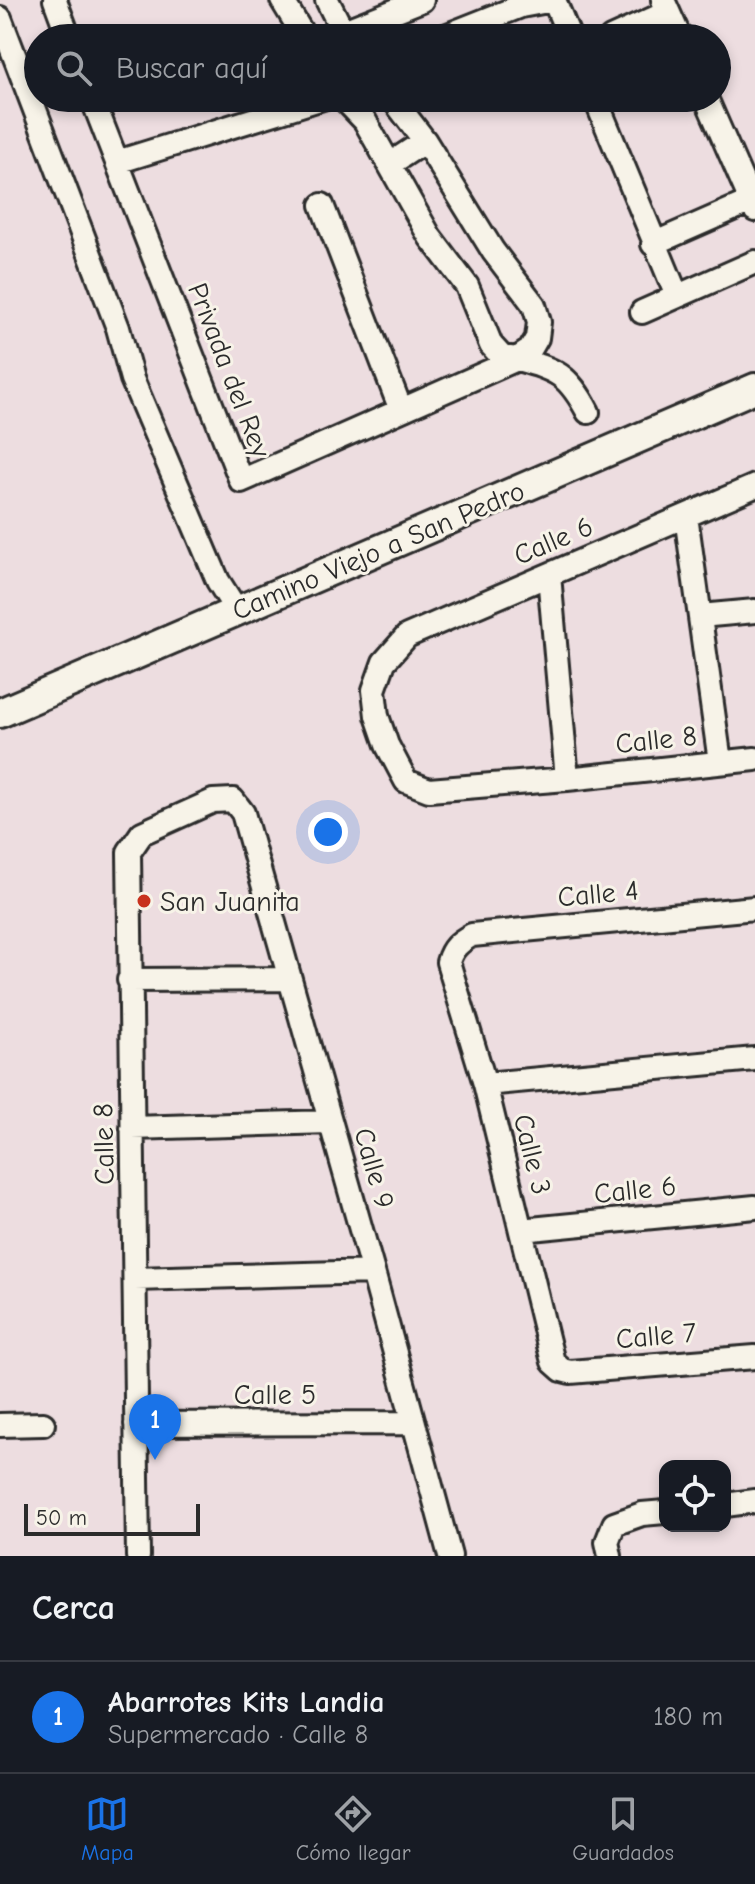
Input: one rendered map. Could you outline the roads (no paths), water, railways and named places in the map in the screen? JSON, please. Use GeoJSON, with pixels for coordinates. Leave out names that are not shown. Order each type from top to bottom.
{"type":"FeatureCollection","features":[{"type":"Feature","properties":{"kind":"street"},"geometry":{"type":"LineString","coordinates":[[55,0],[64,24]]}},
{"type":"Feature","properties":{"kind":"street"},"geometry":{"type":"LineString","coordinates":[[282,0],[297,24]]}},
{"type":"Feature","properties":{"kind":"street"},"geometry":{"type":"LineString","coordinates":[[327,0],[334,24]]}},
{"type":"Feature","properties":{"kind":"street"},"geometry":{"type":"LineString","coordinates":[[366,24],[422,0]]}},
{"type":"Feature","properties":{"kind":"street"},"geometry":{"type":"LineString","coordinates":[[475,24],[521,6],[554,0],[564,24]]}},
{"type":"Feature","properties":{"kind":"street"},"geometry":{"type":"LineString","coordinates":[[635,24],[666,6]]}},
{"type":"Feature","properties":{"kind":"street"},"geometry":{"type":"LineString","coordinates":[[0,18],[24,81]]}},
{"type":"Feature","properties":{"kind":"street"},"geometry":{"type":"LineString","coordinates":[[36,112],[118,328],[132,379],[218,581],[237,611]]}},
{"type":"Feature","properties":{"kind":"street","name":"Privada del Rey"},"geometry":{"type":"LineString","coordinates":[[97,112],[241,481],[517,359]]}},
{"type":"Feature","properties":{"kind":"street"},"geometry":{"type":"LineString","coordinates":[[117,162],[278,112]]}},
{"type":"Feature","properties":{"kind":"street"},"geometry":{"type":"LineString","coordinates":[[356,112],[365,121],[430,237],[467,286],[491,345],[502,357],[541,366],[567,380],[574,385],[588,412]]}},
{"type":"Feature","properties":{"kind":"street"},"geometry":{"type":"LineString","coordinates":[[403,112],[538,314],[534,345],[517,359]]}},
{"type":"Feature","properties":{"kind":"street"},"geometry":{"type":"LineString","coordinates":[[601,112],[677,296]]}},
{"type":"Feature","properties":{"kind":"street"},"geometry":{"type":"LineString","coordinates":[[653,244],[753,205],[712,112]]}},
{"type":"Feature","properties":{"kind":"street"},"geometry":{"type":"LineString","coordinates":[[390,164],[425,141]]}},
{"type":"Feature","properties":{"kind":"street"},"geometry":{"type":"LineString","coordinates":[[322,205],[401,410]]}},
{"type":"Feature","properties":{"kind":"street"},"geometry":{"type":"LineString","coordinates":[[642,312],[755,262]]}},
{"type":"Feature","properties":{"kind":"street","name":"Camino Viejo a San Pedro"},"geometry":{"type":"LineString","coordinates":[[0,713],[755,388]]}},
{"type":"Feature","properties":{"kind":"street","name":"Calle 6"},"geometry":{"type":"LineString","coordinates":[[384,662],[407,636],[755,486]]}},
{"type":"Feature","properties":{"kind":"street"},"geometry":{"type":"LineString","coordinates":[[686,516],[720,762]]}},
{"type":"Feature","properties":{"kind":"street"},"geometry":{"type":"LineString","coordinates":[[549,575],[567,779]]}},
{"type":"Feature","properties":{"kind":"street"},"geometry":{"type":"LineString","coordinates":[[700,616],[755,611]]}},
{"type":"Feature","properties":{"kind":"street","name":"Calle 8"},"geometry":{"type":"LineString","coordinates":[[384,662],[374,690],[377,716],[387,745],[406,781],[429,790],[755,759]]}},
{"type":"Feature","properties":{"kind":"street","name":"Calle 8"},"geometry":{"type":"LineString","coordinates":[[138,1556],[129,852],[142,833],[213,801],[233,800]]}},
{"type":"Feature","properties":{"kind":"street","name":"Calle 9"},"geometry":{"type":"LineString","coordinates":[[233,800],[243,813],[450,1556]]}},
{"type":"Feature","properties":{"kind":"street","name":"Calle 4"},"geometry":{"type":"LineString","coordinates":[[451,951],[472,935],[755,908]]}},
{"type":"Feature","properties":{"kind":"street","name":"Calle 3"},"geometry":{"type":"LineString","coordinates":[[451,951],[448,962],[450,976],[485,1084],[553,1362],[562,1370]]}},
{"type":"Feature","properties":{"kind":"street"},"geometry":{"type":"LineString","coordinates":[[129,980],[290,979]]}},
{"type":"Feature","properties":{"kind":"street"},"geometry":{"type":"LineString","coordinates":[[485,1084],[755,1059]]}},
{"type":"Feature","properties":{"kind":"street"},"geometry":{"type":"LineString","coordinates":[[132,1128],[330,1122]]}},
{"type":"Feature","properties":{"kind":"street","name":"Calle 6"},"geometry":{"type":"LineString","coordinates":[[521,1230],[755,1207]]}},
{"type":"Feature","properties":{"kind":"street"},"geometry":{"type":"LineString","coordinates":[[135,1279],[373,1272]]}},
{"type":"Feature","properties":{"kind":"street","name":"Calle 7"},"geometry":{"type":"LineString","coordinates":[[562,1370],[578,1372],[755,1357]]}},
{"type":"Feature","properties":{"kind":"street","name":"Calle 5"},"geometry":{"type":"LineString","coordinates":[[136,1424],[414,1423]]}},
{"type":"Feature","properties":{"kind":"street"},"geometry":{"type":"LineString","coordinates":[[0,1425],[43,1424]]}},
{"type":"Feature","properties":{"kind":"street"},"geometry":{"type":"LineString","coordinates":[[731,1504],[755,1501]]}},
{"type":"Feature","properties":{"kind":"street"},"geometry":{"type":"LineString","coordinates":[[610,1556],[607,1542],[614,1524],[642,1514],[659,1513]]}},
{"type":"Feature","properties":{"kind":"place","name":"San Juanita"},"geometry":{"type":"Point","coordinates":[144,901]}},
{"type":"Feature","properties":{"kind":"place","name":"Abarrotes Kits Landia"},"geometry":{"type":"Point","coordinates":[155,1460]}}]}
